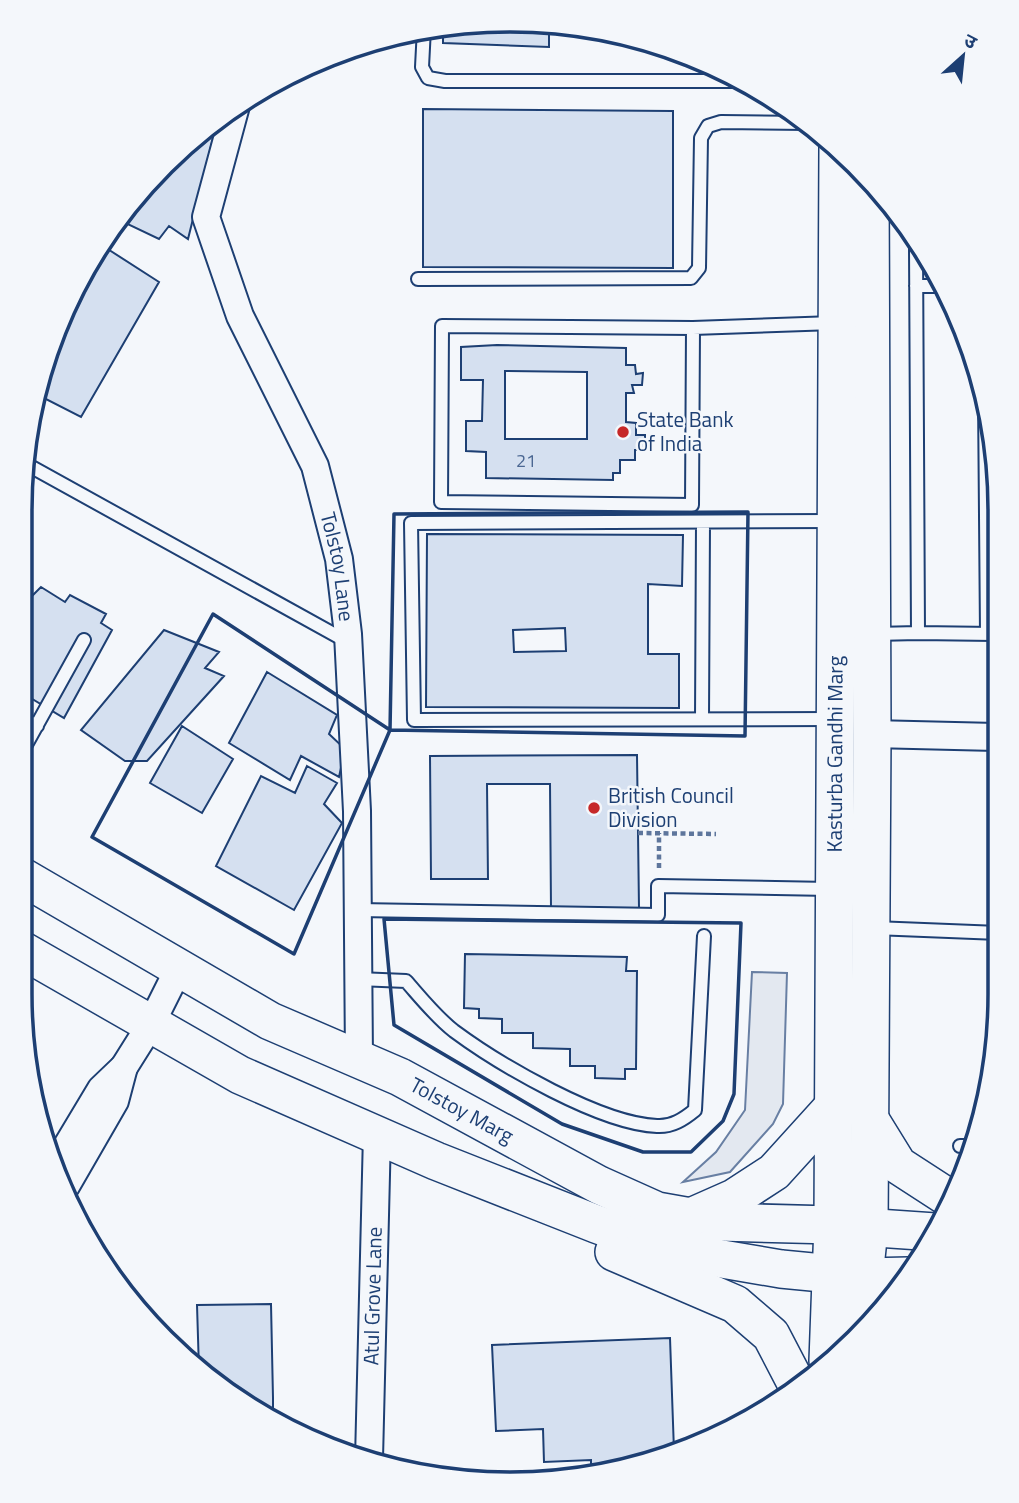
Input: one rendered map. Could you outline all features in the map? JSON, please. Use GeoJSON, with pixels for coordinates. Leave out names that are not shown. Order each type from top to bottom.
{"type":"FeatureCollection","features":[{"type":"Feature","properties":{"kind":"main road","name":"Kasturba Gandhi Marg"},"geometry":{"type":"LineString","coordinates":[[838,163],[833,1226],[860,1318]]}},
{"type":"Feature","properties":{"kind":"main road","name":"Kasturba Gandhi Marg"},"geometry":{"type":"LineString","coordinates":[[831,1347],[847,1274],[869,1229],[872,734],[870,195]]}},
{"type":"Feature","properties":{"kind":"main road","name":"Tolstoy Marg"},"geometry":{"type":"LineString","coordinates":[[32,882],[270,1021],[400,1077],[599,1185],[657,1211],[719,1222],[924,1231]]}},
{"type":"Feature","properties":{"kind":"main road"},"geometry":{"type":"LineString","coordinates":[[32,956],[240,1075],[436,1161],[646,1242],[758,1265],[847,1274],[895,1276]]}},
{"type":"Feature","properties":{"kind":"main road"},"geometry":{"type":"LineString","coordinates":[[690,1217],[734,1198],[774,1172],[834,1107]]}},
{"type":"Feature","properties":{"kind":"main road"},"geometry":{"type":"LineString","coordinates":[[869,1118],[898,1165],[943,1194]]}},
{"type":"Feature","properties":{"kind":"main road"},"geometry":{"type":"LineString","coordinates":[[436,1161],[510,1207],[736,1304],[771,1335],[793,1378]]}},
{"type":"Feature","properties":{"kind":"street","name":"Tolstoy Lane"},"geometry":{"type":"LineString","coordinates":[[232,121],[206,217],[240,316],[315,466],[339,559],[348,642],[356,811],[359,1060]]}},
{"type":"Feature","properties":{"kind":"street"},"geometry":{"type":"LineString","coordinates":[[872,734],[988,737]]}},
{"type":"Feature","properties":{"kind":"street"},"geometry":{"type":"LineString","coordinates":[[60,1155],[101,1088],[124,1067],[151,1024],[179,968]]}},
{"type":"Feature","properties":{"kind":"street"},"geometry":{"type":"LineString","coordinates":[[70,1180],[115,1101],[124,1067]]}},
{"type":"Feature","properties":{"kind":"street","name":"Atul Grove Lane"},"geometry":{"type":"LineString","coordinates":[[369,1450],[377,1134]]}},
{"type":"Feature","properties":{"kind":"lane"},"geometry":{"type":"LineString","coordinates":[[423,40],[422,67],[428,78],[445,81],[721,81]]}},
{"type":"Feature","properties":{"kind":"lane"},"geometry":{"type":"LineString","coordinates":[[418,279],[691,278],[699,268],[701,138],[708,126],[721,122],[790,123]]}},
{"type":"Feature","properties":{"kind":"lane"},"geometry":{"type":"LineString","coordinates":[[916,259],[918,633]]}},
{"type":"Feature","properties":{"kind":"lane"},"geometry":{"type":"LineString","coordinates":[[916,286],[931,286]]}},
{"type":"Feature","properties":{"kind":"lane"},"geometry":{"type":"LineString","coordinates":[[693,328],[692,505],[441,502],[442,326],[693,328],[838,323]]}},
{"type":"Feature","properties":{"kind":"lane"},"geometry":{"type":"LineString","coordinates":[[34,468],[348,642]]}},
{"type":"Feature","properties":{"kind":"lane"},"geometry":{"type":"LineString","coordinates":[[987,495],[988,539]]}},
{"type":"Feature","properties":{"kind":"lane"},"geometry":{"type":"LineString","coordinates":[[836,719],[414,720],[411,523],[837,522]]}},
{"type":"Feature","properties":{"kind":"lane"},"geometry":{"type":"LineString","coordinates":[[702,719],[703,523]]}},
{"type":"Feature","properties":{"kind":"lane"},"geometry":{"type":"LineString","coordinates":[[872,634],[988,634]]}},
{"type":"Feature","properties":{"kind":"lane"},"geometry":{"type":"LineString","coordinates":[[32,735],[84,640]]}},
{"type":"Feature","properties":{"kind":"lane"},"geometry":{"type":"LineString","coordinates":[[32,723],[37,726]]}},
{"type":"Feature","properties":{"kind":"lane"},"geometry":{"type":"LineString","coordinates":[[358,910],[658,915],[658,886],[835,889]]}},
{"type":"Feature","properties":{"kind":"lane"},"geometry":{"type":"LineString","coordinates":[[870,928],[988,933]]}},
{"type":"Feature","properties":{"kind":"lane"},"geometry":{"type":"LineString","coordinates":[[358,979],[405,981],[453,1030],[528,1076],[570,1100],[621,1119],[658,1126],[681,1121],[695,1110],[705,936]]}},
{"type":"Feature","properties":{"kind":"path"},"geometry":{"type":"LineString","coordinates":[[638,833],[716,834]]}},
{"type":"Feature","properties":{"kind":"path"},"geometry":{"type":"LineString","coordinates":[[658,886],[659,833]]}},
{"type":"Feature","properties":{"kind":"shaded area"},"geometry":{"type":"Polygon","coordinates":[[[752,972],[787,973],[783,1104],[773,1124],[730,1172],[683,1182],[716,1152],[745,1110],[752,972]]]}},
{"type":"Feature","properties":{"kind":"building"},"geometry":{"type":"Polygon","coordinates":[[[478,33],[549,34],[549,47],[443,43],[443,37],[478,33]]]}},
{"type":"Feature","properties":{"kind":"building"},"geometry":{"type":"Polygon","coordinates":[[[423,109],[673,111],[673,268],[423,267],[423,109]]]}},
{"type":"Feature","properties":{"kind":"building"},"geometry":{"type":"Polygon","coordinates":[[[214,134],[188,239],[169,226],[159,239],[127,224],[150,194],[214,134]]]}},
{"type":"Feature","properties":{"kind":"building"},"geometry":{"type":"Polygon","coordinates":[[[109,250],[159,282],[81,417],[45,399],[68,327],[109,250]]]}},
{"type":"Feature","properties":{"kind":"building"},"geometry":{"type":"Polygon","coordinates":[[[497,345],[626,348],[626,365],[635,365],[636,374],[643,373],[642,385],[632,385],[634,393],[626,393],[626,422],[636,423],[636,435],[645,435],[645,450],[635,450],[635,460],[620,460],[620,473],[613,473],[613,480],[486,478],[486,452],[466,451],[466,421],[482,421],[483,380],[461,380],[461,347],[497,345]],[[505,371],[505,439],[587,439],[587,372],[505,371]]]}},
{"type":"Feature","properties":{"kind":"building"},"geometry":{"type":"Polygon","coordinates":[[[427,534],[683,535],[682,586],[648,584],[648,654],[679,654],[679,708],[426,707],[427,534]],[[565,628],[513,630],[514,652],[566,651],[565,628]]]}},
{"type":"Feature","properties":{"kind":"building"},"geometry":{"type":"Polygon","coordinates":[[[41,587],[65,602],[70,595],[106,614],[101,623],[112,630],[64,718],[32,699],[33,595],[41,587]]]}},
{"type":"Feature","properties":{"kind":"building"},"geometry":{"type":"Polygon","coordinates":[[[164,630],[219,652],[205,668],[224,676],[147,761],[125,761],[81,730],[164,630]]]}},
{"type":"Feature","properties":{"kind":"building"},"geometry":{"type":"Polygon","coordinates":[[[267,672],[337,715],[329,734],[345,749],[339,777],[301,756],[290,780],[229,743],[267,672]]]}},
{"type":"Feature","properties":{"kind":"building"},"geometry":{"type":"Polygon","coordinates":[[[182,726],[233,759],[202,813],[150,783],[182,726]]]}},
{"type":"Feature","properties":{"kind":"building","name":"British Council Division"},"geometry":{"type":"Polygon","coordinates":[[[637,755],[639,908],[551,908],[550,784],[487,784],[488,879],[431,879],[430,756],[637,755]]]}},
{"type":"Feature","properties":{"kind":"building"},"geometry":{"type":"Polygon","coordinates":[[[307,766],[337,783],[324,804],[342,823],[294,910],[216,866],[261,776],[295,793],[307,766]]]}},
{"type":"Feature","properties":{"kind":"building"},"geometry":{"type":"Polygon","coordinates":[[[465,954],[627,957],[626,971],[637,971],[636,1069],[625,1069],[625,1079],[595,1078],[595,1066],[570,1066],[570,1049],[533,1048],[533,1033],[502,1033],[502,1019],[479,1018],[479,1009],[464,1008],[465,954]]]}},
{"type":"Feature","properties":{"kind":"building"},"geometry":{"type":"Polygon","coordinates":[[[271,1304],[273,1409],[244,1391],[199,1357],[197,1305],[271,1304]]]}},
{"type":"Feature","properties":{"kind":"building"},"geometry":{"type":"Polygon","coordinates":[[[670,1338],[674,1442],[633,1455],[591,1464],[591,1460],[544,1462],[543,1429],[496,1431],[492,1345],[670,1338]]]}},
{"type":"Feature","properties":{"kind":"wall"},"geometry":{"type":"LineString","coordinates":[[748,512],[745,736],[390,730],[394,514],[748,512]]}},
{"type":"Feature","properties":{"kind":"wall"},"geometry":{"type":"LineString","coordinates":[[213,614],[390,730],[294,954],[92,837],[213,614]]}},
{"type":"Feature","properties":{"kind":"wall"},"geometry":{"type":"LineString","coordinates":[[384,919],[741,923],[734,1094],[723,1121],[691,1152],[643,1152],[562,1124],[394,1025],[384,919]]}},
{"type":"Feature","properties":{"kind":"place","name":"State Bank of India"},"geometry":{"type":"Point","coordinates":[623,432]}},
{"type":"Feature","properties":{"kind":"place","name":"British Council Division"},"geometry":{"type":"Point","coordinates":[594,808]}}]}
